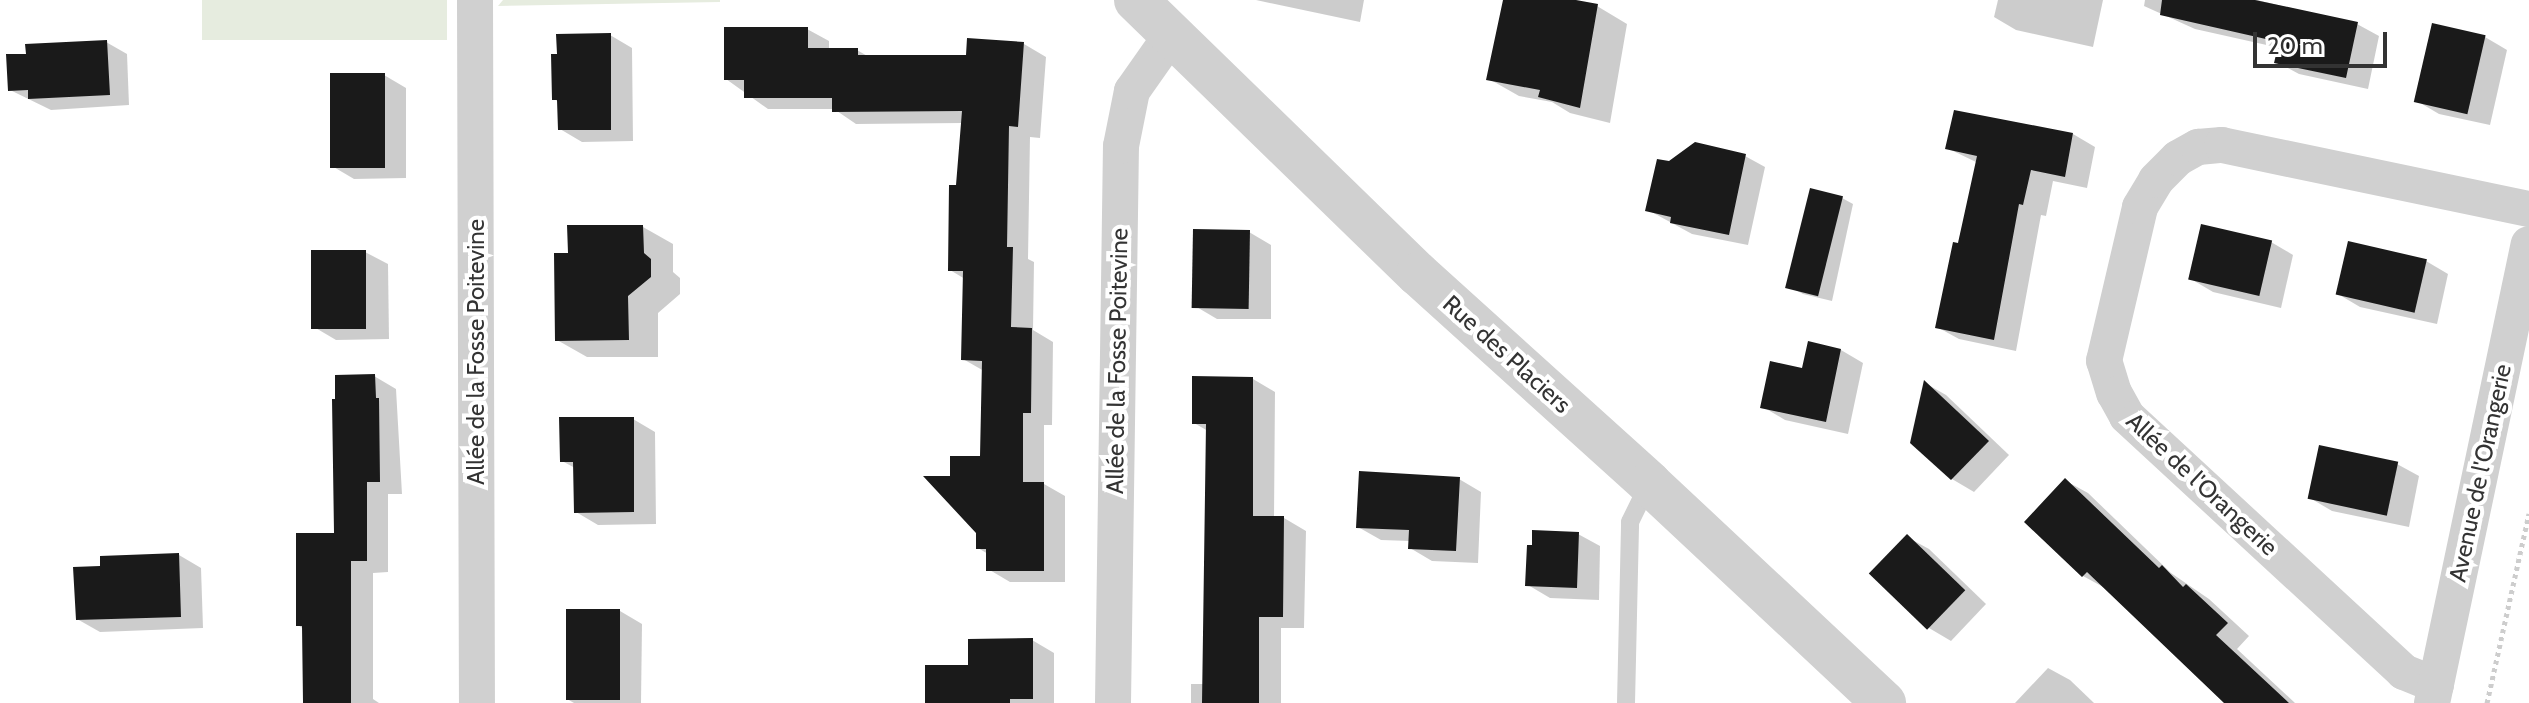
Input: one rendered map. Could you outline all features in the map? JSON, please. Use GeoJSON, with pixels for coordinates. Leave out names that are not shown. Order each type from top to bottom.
{"type":"FeatureCollection","features":[{"type":"Feature","properties":{"kind":"street","name":"Allée de la Fosse Poitevine"},"geometry":{"type":"LineString","coordinates":[[475,0],[477,703]]}},
{"type":"Feature","properties":{"kind":"street","name":"Rue des Placiers"},"geometry":{"type":"LineString","coordinates":[[1136,0],[1418,274],[1649,483],[1884,703]]}},
{"type":"Feature","properties":{"kind":"street","name":"Allée de la Fosse Poitevine"},"geometry":{"type":"LineString","coordinates":[[1113,703],[1121,146],[1132,91],[1172,34]]}},
{"type":"Feature","properties":{"kind":"street","name":"Allée de l'Orangerie"},"geometry":{"type":"LineString","coordinates":[[2434,694],[2404,672],[2127,416],[2114,393],[2104,361],[2140,207],[2156,180],[2178,158],[2198,147],[2222,145],[2529,209]]}},
{"type":"Feature","properties":{"kind":"street","name":"Avenue de l'Orangerie"},"geometry":{"type":"LineString","coordinates":[[2434,694],[2529,244]]}},
{"type":"Feature","properties":{"kind":"lane"},"geometry":{"type":"LineString","coordinates":[[1626,703],[1630,522],[1649,483]]}},
{"type":"Feature","properties":{"kind":"path"},"geometry":{"type":"LineString","coordinates":[[2487,703],[2529,514]]}},
{"type":"Feature","properties":{"kind":"shaded area"},"geometry":{"type":"Polygon","coordinates":[[[202,0],[447,0],[447,40],[202,40],[202,0]]]}},
{"type":"Feature","properties":{"kind":"shaded area"},"geometry":{"type":"Polygon","coordinates":[[[503,0],[720,0],[720,2],[498,6],[503,0]]]}},
{"type":"Feature","properties":{"kind":"building"},"geometry":{"type":"Polygon","coordinates":[[[1503,0],[1576,0],[1598,4],[1580,108],[1538,97],[1540,90],[1486,80],[1503,0]]]}},
{"type":"Feature","properties":{"kind":"building"},"geometry":{"type":"Polygon","coordinates":[[[2162,0],[2255,0],[2358,22],[2346,78],[2274,63],[2279,42],[2160,15],[2162,0]]]}},
{"type":"Feature","properties":{"kind":"building"},"geometry":{"type":"Polygon","coordinates":[[[2432,23],[2486,35],[2467,114],[2414,102],[2432,23]]]}},
{"type":"Feature","properties":{"kind":"building"},"geometry":{"type":"Polygon","coordinates":[[[724,27],[808,27],[808,48],[858,48],[858,55],[966,55],[967,38],[1024,42],[1018,127],[1009,126],[1007,247],[1013,247],[1011,327],[1032,328],[1031,413],[1023,413],[1023,482],[1044,482],[1044,571],[986,571],[986,549],[976,549],[976,533],[923,476],[950,476],[950,456],[980,456],[982,361],[961,360],[963,271],[948,271],[949,185],[956,185],[962,111],[832,112],[832,98],[744,98],[744,80],[724,80],[724,27]]]}},
{"type":"Feature","properties":{"kind":"building"},"geometry":{"type":"Polygon","coordinates":[[[611,33],[611,130],[558,130],[557,100],[552,100],[551,54],[557,54],[556,34],[611,33]]]}},
{"type":"Feature","properties":{"kind":"building"},"geometry":{"type":"Polygon","coordinates":[[[107,40],[110,95],[28,99],[28,90],[8,91],[6,54],[26,54],[25,44],[107,40]]]}},
{"type":"Feature","properties":{"kind":"building"},"geometry":{"type":"Polygon","coordinates":[[[330,73],[385,73],[385,168],[330,168],[330,73]]]}},
{"type":"Feature","properties":{"kind":"building"},"geometry":{"type":"Polygon","coordinates":[[[1954,110],[2073,133],[2065,177],[2031,170],[2023,205],[2019,204],[1994,340],[1935,328],[1953,242],[1958,243],[1977,156],[1945,149],[1954,110]]]}},
{"type":"Feature","properties":{"kind":"building"},"geometry":{"type":"Polygon","coordinates":[[[1695,142],[1746,154],[1729,235],[1670,223],[1671,217],[1645,211],[1657,159],[1669,161],[1695,142]]]}},
{"type":"Feature","properties":{"kind":"building"},"geometry":{"type":"Polygon","coordinates":[[[1810,188],[1843,196],[1818,296],[1785,288],[1810,188]]]}},
{"type":"Feature","properties":{"kind":"building"},"geometry":{"type":"Polygon","coordinates":[[[2201,224],[2272,240],[2259,296],[2188,280],[2201,224]]]}},
{"type":"Feature","properties":{"kind":"building"},"geometry":{"type":"Polygon","coordinates":[[[567,225],[643,225],[644,253],[651,259],[651,277],[628,296],[629,340],[555,341],[554,253],[568,253],[567,225]]]}},
{"type":"Feature","properties":{"kind":"building"},"geometry":{"type":"Polygon","coordinates":[[[1193,229],[1250,230],[1249,309],[1192,308],[1193,229]]]}},
{"type":"Feature","properties":{"kind":"building"},"geometry":{"type":"Polygon","coordinates":[[[2348,241],[2427,259],[2415,313],[2336,295],[2348,241]]]}},
{"type":"Feature","properties":{"kind":"building"},"geometry":{"type":"Polygon","coordinates":[[[311,250],[366,250],[366,329],[311,329],[311,250]]]}},
{"type":"Feature","properties":{"kind":"building"},"geometry":{"type":"Polygon","coordinates":[[[1808,341],[1841,349],[1826,422],[1760,408],[1770,361],[1802,368],[1808,341]]]}},
{"type":"Feature","properties":{"kind":"building"},"geometry":{"type":"Polygon","coordinates":[[[375,374],[376,398],[379,398],[380,482],[367,482],[367,561],[351,561],[351,703],[303,703],[302,626],[296,626],[296,533],[334,533],[332,399],[335,399],[335,375],[375,374]]]}},
{"type":"Feature","properties":{"kind":"building"},"geometry":{"type":"Polygon","coordinates":[[[1192,376],[1253,377],[1253,516],[1284,516],[1283,617],[1259,617],[1259,703],[1202,703],[1206,424],[1192,424],[1192,376]]]}},
{"type":"Feature","properties":{"kind":"building"},"geometry":{"type":"Polygon","coordinates":[[[1924,380],[1989,441],[1951,480],[1910,443],[1924,380]]]}},
{"type":"Feature","properties":{"kind":"building"},"geometry":{"type":"Polygon","coordinates":[[[559,417],[634,417],[634,512],[574,513],[573,462],[560,462],[559,417]]]}},
{"type":"Feature","properties":{"kind":"building"},"geometry":{"type":"Polygon","coordinates":[[[2319,445],[2398,462],[2387,516],[2308,499],[2319,445]]]}},
{"type":"Feature","properties":{"kind":"building"},"geometry":{"type":"Polygon","coordinates":[[[1359,471],[1460,477],[1456,551],[1408,549],[1409,530],[1356,528],[1359,471]]]}},
{"type":"Feature","properties":{"kind":"building"},"geometry":{"type":"Polygon","coordinates":[[[2065,478],[2159,568],[2162,565],[2183,587],[2186,584],[2228,623],[2216,635],[2289,703],[2224,703],[2087,572],[2082,577],[2024,522],[2065,478]]]}},
{"type":"Feature","properties":{"kind":"building"},"geometry":{"type":"Polygon","coordinates":[[[1532,530],[1579,532],[1577,588],[1525,586],[1527,545],[1532,545],[1532,530]]]}},
{"type":"Feature","properties":{"kind":"building"},"geometry":{"type":"Polygon","coordinates":[[[1907,534],[1965,590],[1927,630],[1869,574],[1907,534]]]}},
{"type":"Feature","properties":{"kind":"building"},"geometry":{"type":"Polygon","coordinates":[[[179,553],[181,617],[76,620],[73,567],[100,566],[100,556],[179,553]]]}},
{"type":"Feature","properties":{"kind":"building"},"geometry":{"type":"Polygon","coordinates":[[[566,609],[620,609],[620,700],[566,700],[566,609]]]}},
{"type":"Feature","properties":{"kind":"building"},"geometry":{"type":"Polygon","coordinates":[[[1033,638],[1033,699],[1010,699],[1010,703],[925,703],[925,665],[968,665],[968,639],[1033,638]]]}}]}
